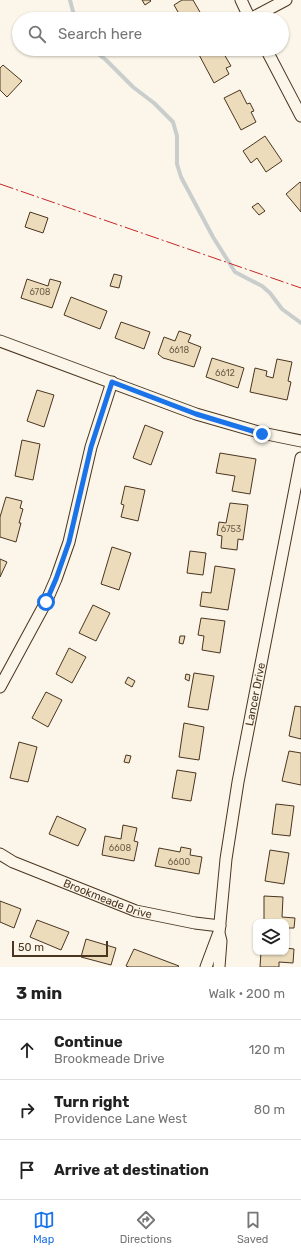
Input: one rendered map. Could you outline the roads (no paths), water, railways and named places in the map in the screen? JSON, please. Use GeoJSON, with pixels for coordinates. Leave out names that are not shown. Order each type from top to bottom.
{"type":"FeatureCollection","features":[{"type":"Feature","properties":{"kind":"street"},"geometry":{"type":"LineString","coordinates":[[241,0],[247,12]]}},
{"type":"Feature","properties":{"kind":"street"},"geometry":{"type":"LineString","coordinates":[[263,12],[286,0]]}},
{"type":"Feature","properties":{"kind":"street"},"geometry":{"type":"LineString","coordinates":[[270,56],[301,116]]}},
{"type":"Feature","properties":{"kind":"street"},"geometry":{"type":"LineString","coordinates":[[0,341],[196,414],[262,434],[301,442]]}},
{"type":"Feature","properties":{"kind":"street"},"geometry":{"type":"LineString","coordinates":[[0,687],[46,602],[56,579],[69,542],[91,447],[112,382]]}},
{"type":"Feature","properties":{"kind":"street","name":"Lancer Drive"},"geometry":{"type":"LineString","coordinates":[[219,967],[221,941],[220,929],[226,859],[238,782],[301,458]]}},
{"type":"Feature","properties":{"kind":"street","name":"Brookmeade Drive"},"geometry":{"type":"LineString","coordinates":[[0,854],[13,862],[136,910],[220,929]]}},
{"type":"Feature","properties":{"kind":"street","name":"Lancer Drive"},"geometry":{"type":"LineString","coordinates":[[206,967],[220,929]]}},
{"type":"Feature","properties":{"kind":"waterway"},"geometry":{"type":"LineString","coordinates":[[70,0],[73,12]]}},
{"type":"Feature","properties":{"kind":"waterway"},"geometry":{"type":"LineString","coordinates":[[101,56],[173,122],[177,136],[177,164],[181,177],[213,237],[235,272],[262,286],[270,293],[282,309],[301,323]]}}]}
